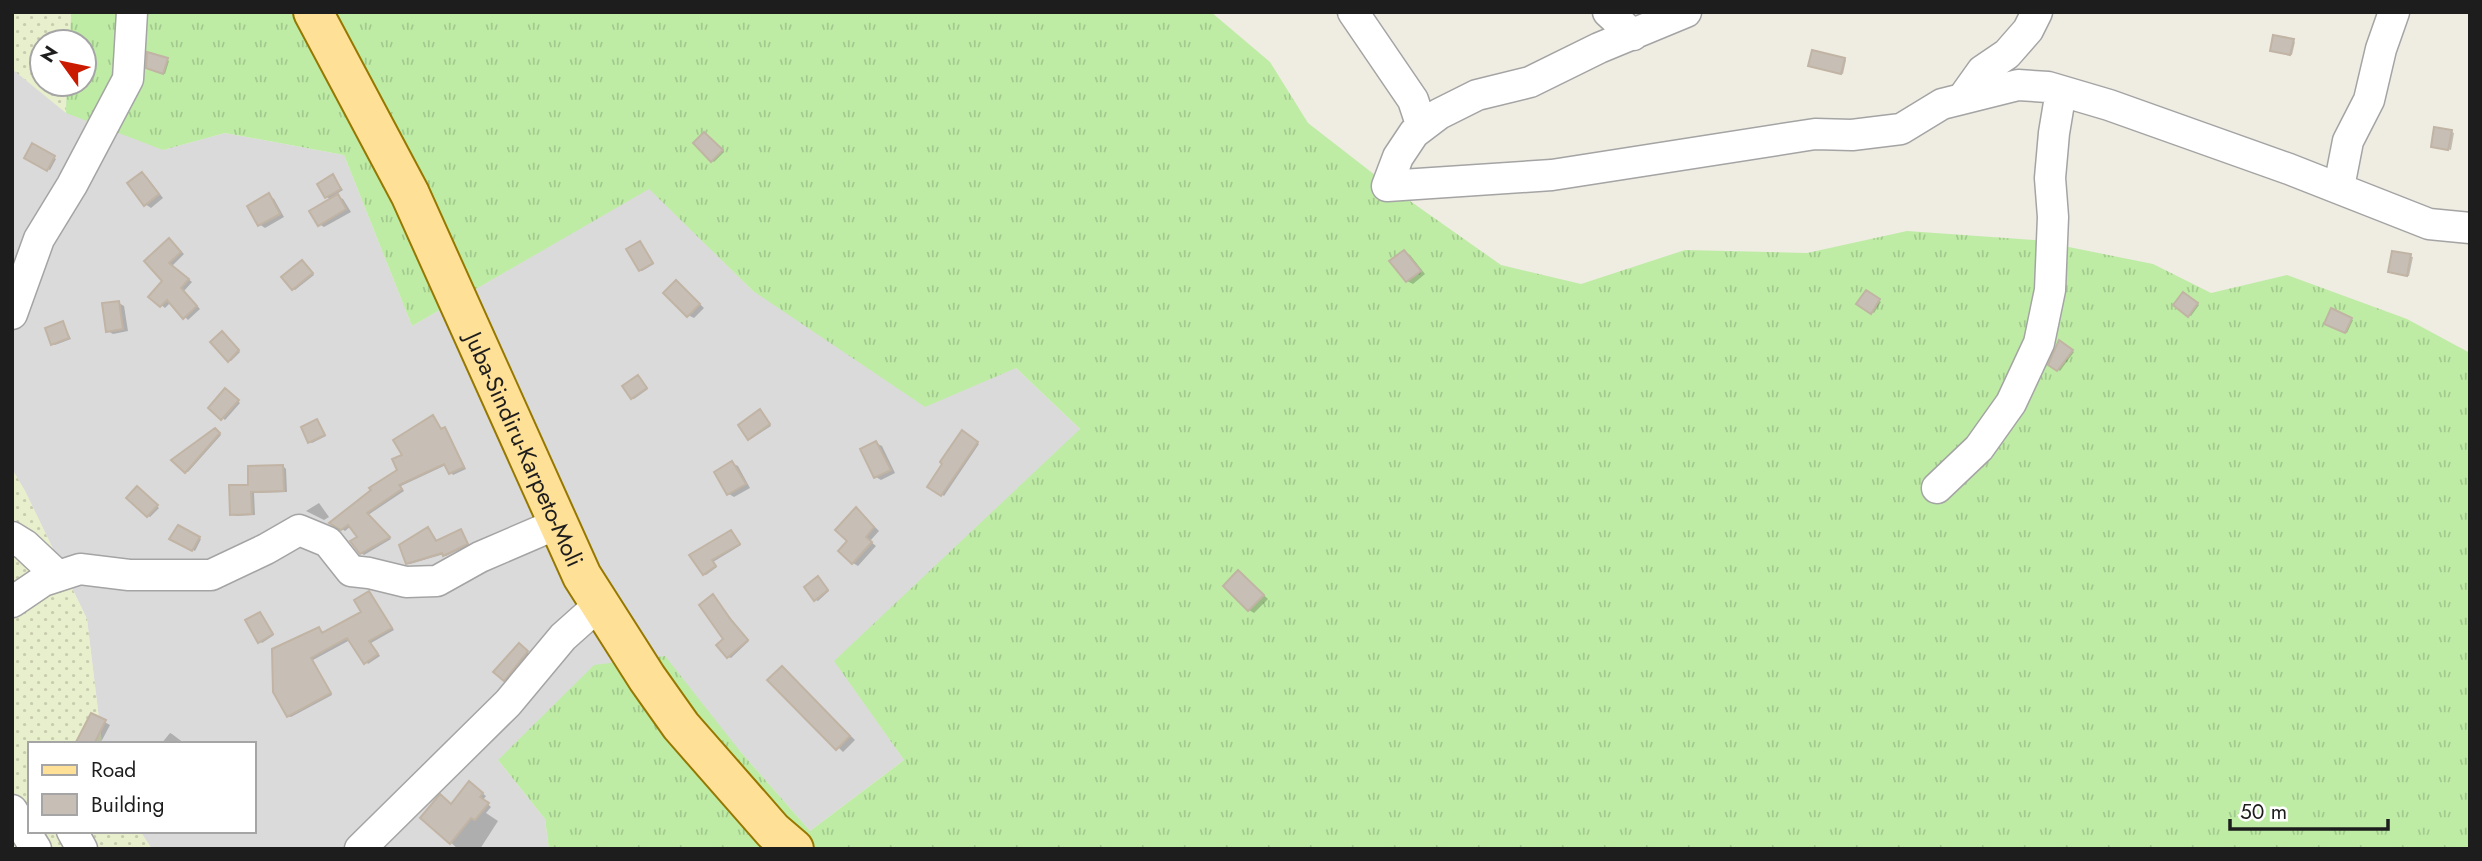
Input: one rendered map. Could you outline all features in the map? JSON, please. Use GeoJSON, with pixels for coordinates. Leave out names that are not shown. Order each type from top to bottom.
{"type":"FeatureCollection","features":[{"type":"Feature","properties":{"kind":"main road","name":"Juba-Sindiru-Karpeto-Moli"},"geometry":{"type":"LineString","coordinates":[[313,12],[410,194],[582,576],[681,726],[757,812],[794,849]]}},
{"type":"Feature","properties":{"kind":"street"},"geometry":{"type":"LineString","coordinates":[[12,314],[39,239],[72,185],[128,79],[132,12]]}},
{"type":"Feature","properties":{"kind":"street"},"geometry":{"type":"LineString","coordinates":[[1353,12],[1413,100],[1422,127]]}},
{"type":"Feature","properties":{"kind":"street"},"geometry":{"type":"LineString","coordinates":[[1608,12],[1633,35]]}},
{"type":"Feature","properties":{"kind":"street"},"geometry":{"type":"LineString","coordinates":[[1686,12],[1599,48],[1530,82],[1477,95],[1439,114],[1414,133],[1398,157],[1387,186],[1552,175],[1815,134],[1852,135],[1901,129],[1942,104],[2018,85],[2048,87],[2109,105],[2339,187],[2429,224],[2470,228]]}},
{"type":"Feature","properties":{"kind":"street"},"geometry":{"type":"LineString","coordinates":[[1962,99],[1982,71],[2007,54],[2028,30],[2038,12]]}},
{"type":"Feature","properties":{"kind":"street"},"geometry":{"type":"LineString","coordinates":[[2339,187],[2348,141],[2369,100],[2381,48],[2394,12]]}},
{"type":"Feature","properties":{"kind":"street"},"geometry":{"type":"LineString","coordinates":[[1937,488],[1979,448],[2011,402],[2039,343],[2050,290],[2053,217],[2050,178],[2053,133],[2061,91]]}},
{"type":"Feature","properties":{"kind":"street"},"geometry":{"type":"LineString","coordinates":[[12,601],[43,581],[80,569],[129,575],[211,575],[299,530],[328,542],[351,571],[406,582],[437,581],[480,557],[559,523]]}},
{"type":"Feature","properties":{"kind":"street"},"geometry":{"type":"LineString","coordinates":[[12,537],[25,545],[58,576]]}},
{"type":"Feature","properties":{"kind":"street"},"geometry":{"type":"LineString","coordinates":[[360,849],[508,703],[562,637],[600,604]]}},
{"type":"Feature","properties":{"kind":"street"},"geometry":{"type":"LineString","coordinates":[[12,810],[36,849]]}},
{"type":"Feature","properties":{"kind":"street"},"geometry":{"type":"LineString","coordinates":[[73,833],[82,849]]}},
{"type":"Feature","properties":{"kind":"shaded area"},"geometry":{"type":"Polygon","coordinates":[[[12,69],[28,78],[28,98],[66,98],[163,150],[225,133],[344,155],[412,326],[649,188],[753,291],[1016,368],[1081,430],[835,661],[904,760],[810,831],[739,750],[498,760],[545,819],[549,849],[152,849],[141,833],[256,833],[256,742],[102,742],[87,619],[12,469],[12,69]]]}},
{"type":"Feature","properties":{"kind":"green space"},"geometry":{"type":"Polygon","coordinates":[[[12,12],[71,12],[70,28],[28,28],[28,82],[12,69],[12,12]]]}},
{"type":"Feature","properties":{"kind":"green space"},"geometry":{"type":"Polygon","coordinates":[[[71,12],[1211,12],[1270,62],[1308,123],[1393,189],[1501,265],[1581,284],[1685,250],[1807,253],[1907,231],[2034,240],[2153,264],[2211,293],[2287,275],[2407,319],[2470,353],[2470,849],[549,849],[545,819],[498,760],[594,665],[665,656],[739,750],[810,831],[904,760],[834,661],[1080,429],[1016,368],[925,407],[753,291],[649,189],[412,326],[344,155],[225,133],[163,150],[66,113],[67,98],[98,98],[98,28],[70,28],[71,12]]]}},
{"type":"Feature","properties":{"kind":"green space"},"geometry":{"type":"Polygon","coordinates":[[[48,98],[67,98],[66,113],[48,98]]]}},
{"type":"Feature","properties":{"kind":"green space"},"geometry":{"type":"Polygon","coordinates":[[[12,469],[87,619],[102,742],[28,742],[28,833],[141,833],[152,849],[12,849],[12,469]]]}},
{"type":"Feature","properties":{"kind":"building"},"geometry":{"type":"Polygon","coordinates":[[[2273,35],[2294,39],[2290,55],[2270,51],[2273,35]]]}},
{"type":"Feature","properties":{"kind":"building"},"geometry":{"type":"Polygon","coordinates":[[[1812,50],[1845,58],[1841,74],[1808,66],[1812,50]]]}},
{"type":"Feature","properties":{"kind":"building"},"geometry":{"type":"Polygon","coordinates":[[[147,52],[168,58],[163,74],[146,68],[147,52]]]}},
{"type":"Feature","properties":{"kind":"building"},"geometry":{"type":"Polygon","coordinates":[[[2434,127],[2452,130],[2448,150],[2431,147],[2434,127]]]}},
{"type":"Feature","properties":{"kind":"building"},"geometry":{"type":"Polygon","coordinates":[[[704,132],[723,150],[711,162],[693,143],[704,132]]]}},
{"type":"Feature","properties":{"kind":"building"},"geometry":{"type":"Polygon","coordinates":[[[32,143],[55,156],[47,171],[24,158],[32,143]]]}},
{"type":"Feature","properties":{"kind":"building"},"geometry":{"type":"Polygon","coordinates":[[[142,172],[159,194],[144,206],[127,183],[142,172]]]}},
{"type":"Feature","properties":{"kind":"building"},"geometry":{"type":"Polygon","coordinates":[[[333,174],[341,189],[325,198],[317,184],[333,174]]]}},
{"type":"Feature","properties":{"kind":"building"},"geometry":{"type":"Polygon","coordinates":[[[269,193],[280,214],[258,226],[247,206],[269,193]]]}},
{"type":"Feature","properties":{"kind":"building"},"geometry":{"type":"Polygon","coordinates":[[[338,194],[346,209],[318,226],[309,211],[338,194]]]}},
{"type":"Feature","properties":{"kind":"building"},"geometry":{"type":"Polygon","coordinates":[[[169,238],[181,252],[169,263],[189,279],[181,288],[197,306],[183,319],[167,300],[160,307],[148,297],[162,281],[144,261],[169,238]]]}},
{"type":"Feature","properties":{"kind":"building"},"geometry":{"type":"Polygon","coordinates":[[[640,241],[653,263],[639,271],[626,249],[640,241]]]}},
{"type":"Feature","properties":{"kind":"building"},"geometry":{"type":"Polygon","coordinates":[[[1404,250],[1421,271],[1406,282],[1389,261],[1404,250]]]}},
{"type":"Feature","properties":{"kind":"building"},"geometry":{"type":"Polygon","coordinates":[[[2392,251],[2411,254],[2407,276],[2388,272],[2392,251]]]}},
{"type":"Feature","properties":{"kind":"building"},"geometry":{"type":"Polygon","coordinates":[[[302,260],[313,273],[292,290],[281,277],[302,260]]]}},
{"type":"Feature","properties":{"kind":"building"},"geometry":{"type":"Polygon","coordinates":[[[676,280],[700,304],[687,317],[663,293],[676,280]]]}},
{"type":"Feature","properties":{"kind":"building"},"geometry":{"type":"Polygon","coordinates":[[[1866,290],[1880,299],[1871,314],[1856,304],[1866,290]]]}},
{"type":"Feature","properties":{"kind":"building"},"geometry":{"type":"Polygon","coordinates":[[[2183,292],[2198,303],[2188,317],[2173,305],[2183,292]]]}},
{"type":"Feature","properties":{"kind":"building"},"geometry":{"type":"Polygon","coordinates":[[[119,301],[123,329],[106,332],[102,303],[119,301]]]}},
{"type":"Feature","properties":{"kind":"building"},"geometry":{"type":"Polygon","coordinates":[[[2331,308],[2352,318],[2345,333],[2324,324],[2331,308]]]}},
{"type":"Feature","properties":{"kind":"building"},"geometry":{"type":"Polygon","coordinates":[[[63,321],[69,338],[51,345],[45,328],[63,321]]]}},
{"type":"Feature","properties":{"kind":"building"},"geometry":{"type":"Polygon","coordinates":[[[222,331],[239,350],[228,362],[210,342],[222,331]]]}},
{"type":"Feature","properties":{"kind":"building"},"geometry":{"type":"Polygon","coordinates":[[[2059,340],[2073,350],[2057,371],[2048,365],[2059,340]]]}},
{"type":"Feature","properties":{"kind":"building"},"geometry":{"type":"Polygon","coordinates":[[[638,375],[647,388],[631,399],[622,386],[638,375]]]}},
{"type":"Feature","properties":{"kind":"building"},"geometry":{"type":"Polygon","coordinates":[[[225,388],[239,400],[221,420],[208,408],[225,388]]]}},
{"type":"Feature","properties":{"kind":"building"},"geometry":{"type":"Polygon","coordinates":[[[760,409],[770,424],[748,440],[738,425],[760,409]]]}},
{"type":"Feature","properties":{"kind":"building"},"geometry":{"type":"Polygon","coordinates":[[[433,415],[441,429],[445,427],[464,467],[449,474],[444,464],[399,485],[402,489],[367,513],[390,537],[360,554],[350,541],[357,537],[348,525],[341,530],[329,523],[371,490],[369,488],[397,470],[392,459],[402,455],[393,440],[433,415]]]}},
{"type":"Feature","properties":{"kind":"building"},"geometry":{"type":"Polygon","coordinates":[[[317,419],[325,435],[308,443],[301,427],[317,419]]]}},
{"type":"Feature","properties":{"kind":"building"},"geometry":{"type":"Polygon","coordinates":[[[215,428],[220,433],[185,473],[171,460],[215,428]]]}},
{"type":"Feature","properties":{"kind":"building"},"geometry":{"type":"Polygon","coordinates":[[[962,430],[978,442],[941,496],[927,487],[962,430]]]}},
{"type":"Feature","properties":{"kind":"building"},"geometry":{"type":"Polygon","coordinates":[[[876,441],[891,470],[874,478],[860,449],[876,441]]]}},
{"type":"Feature","properties":{"kind":"building"},"geometry":{"type":"Polygon","coordinates":[[[732,461],[746,484],[727,495],[714,472],[732,461]]]}},
{"type":"Feature","properties":{"kind":"building"},"geometry":{"type":"Polygon","coordinates":[[[283,465],[284,491],[251,492],[252,514],[230,515],[229,485],[248,485],[248,466],[283,465]]]}},
{"type":"Feature","properties":{"kind":"building"},"geometry":{"type":"Polygon","coordinates":[[[137,486],[158,505],[147,517],[126,498],[137,486]]]}},
{"type":"Feature","properties":{"kind":"building"},"geometry":{"type":"Polygon","coordinates":[[[856,507],[874,527],[866,537],[872,542],[852,564],[838,551],[847,541],[835,530],[856,507]]]}},
{"type":"Feature","properties":{"kind":"building"},"geometry":{"type":"Polygon","coordinates":[[[178,525],[200,537],[192,551],[169,539],[178,525]]]}},
{"type":"Feature","properties":{"kind":"building"},"geometry":{"type":"Polygon","coordinates":[[[428,527],[436,541],[461,529],[468,544],[443,556],[442,553],[406,564],[399,545],[428,527]]]}},
{"type":"Feature","properties":{"kind":"building"},"geometry":{"type":"Polygon","coordinates":[[[731,530],[740,544],[712,560],[716,566],[703,575],[689,555],[731,530]]]}},
{"type":"Feature","properties":{"kind":"building"},"geometry":{"type":"Polygon","coordinates":[[[1238,570],[1264,595],[1248,611],[1223,586],[1238,570]]]}},
{"type":"Feature","properties":{"kind":"building"},"geometry":{"type":"Polygon","coordinates":[[[818,576],[828,590],[814,601],[804,587],[818,576]]]}},
{"type":"Feature","properties":{"kind":"building"},"geometry":{"type":"Polygon","coordinates":[[[369,591],[392,628],[369,641],[378,654],[364,664],[347,638],[311,658],[331,693],[287,717],[273,692],[272,649],[319,627],[322,633],[361,612],[354,600],[369,591]]]}},
{"type":"Feature","properties":{"kind":"building"},"geometry":{"type":"Polygon","coordinates":[[[713,594],[748,640],[727,658],[716,645],[723,639],[699,605],[713,594]]]}},
{"type":"Feature","properties":{"kind":"building"},"geometry":{"type":"Polygon","coordinates":[[[260,612],[273,634],[258,643],[245,620],[260,612]]]}},
{"type":"Feature","properties":{"kind":"building"},"geometry":{"type":"Polygon","coordinates":[[[519,643],[528,651],[504,681],[493,672],[519,643]]]}},
{"type":"Feature","properties":{"kind":"building"},"geometry":{"type":"Polygon","coordinates":[[[782,666],[850,736],[836,750],[767,680],[782,666]]]}},
{"type":"Feature","properties":{"kind":"building"},"geometry":{"type":"Polygon","coordinates":[[[91,713],[106,720],[95,742],[76,742],[91,713]]]}},
{"type":"Feature","properties":{"kind":"building"},"geometry":{"type":"Polygon","coordinates":[[[469,781],[483,793],[480,797],[489,803],[475,820],[471,818],[450,844],[420,818],[440,794],[451,804],[469,781]]]}}]}
